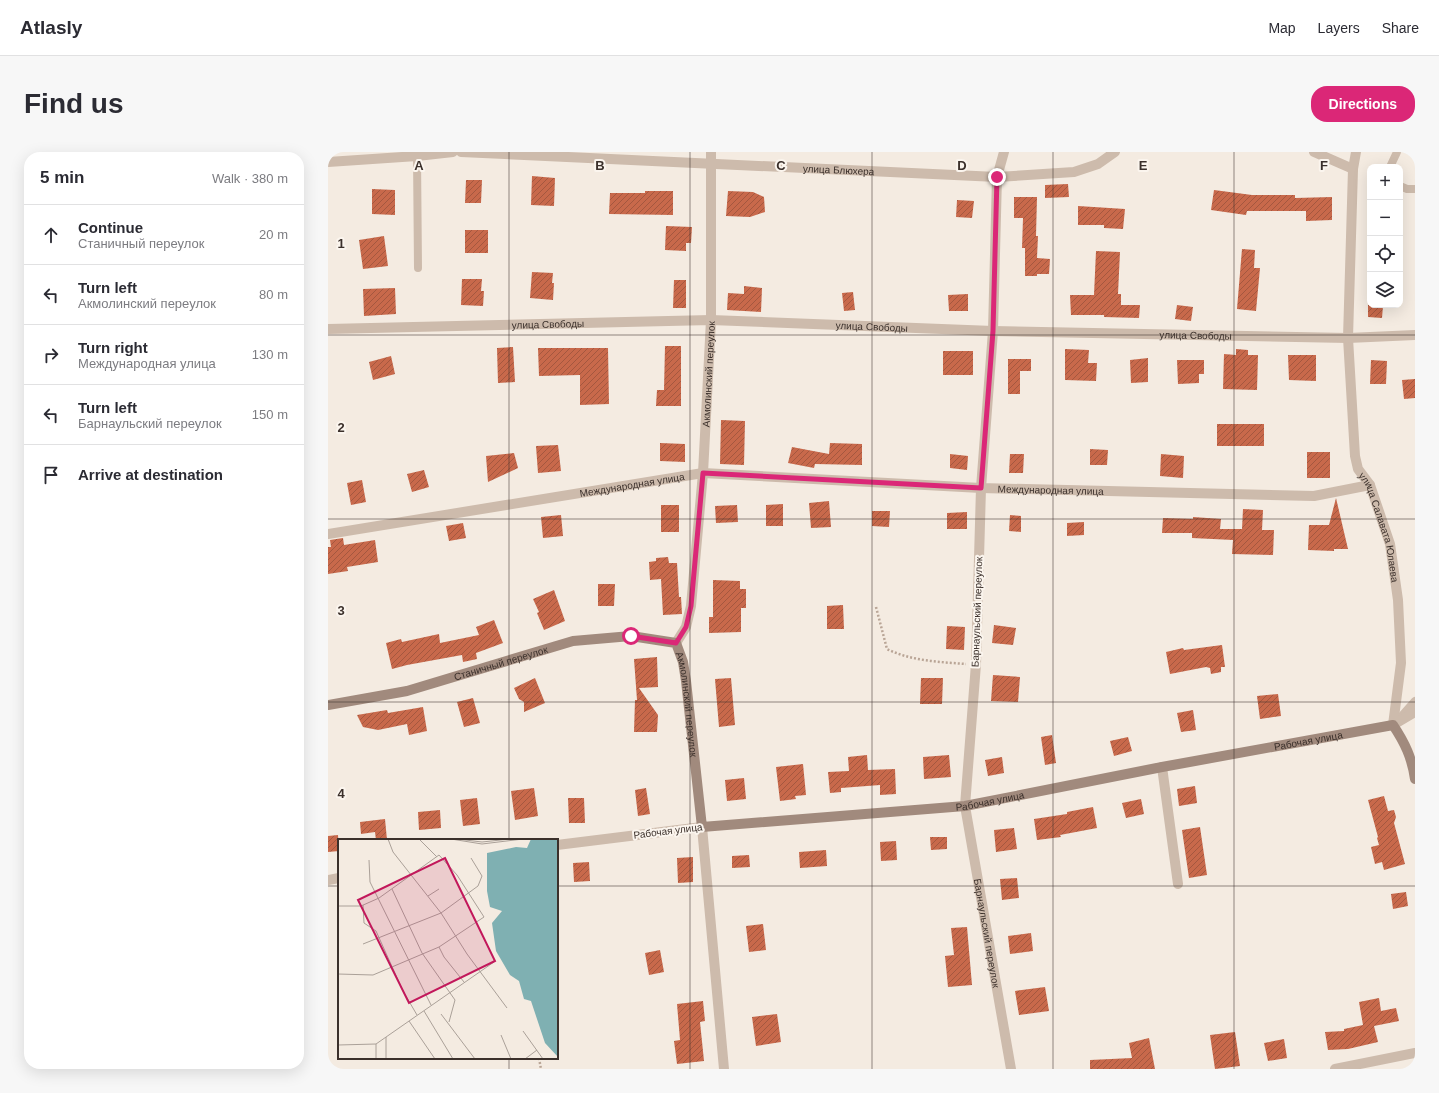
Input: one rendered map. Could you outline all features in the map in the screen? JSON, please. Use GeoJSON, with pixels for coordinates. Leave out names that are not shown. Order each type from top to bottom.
{"type":"FeatureCollection","features":[{"type":"Feature","properties":{"kind":"street"},"geometry":{"type":"LineString","coordinates":[[328,162],[453,152]]}},
{"type":"Feature","properties":{"kind":"street","name":"улица Блюхера"},"geometry":{"type":"LineString","coordinates":[[461,152],[997,177],[1074,172],[1098,164],[1115,152]]}},
{"type":"Feature","properties":{"kind":"street","name":"Акмолинский переулок"},"geometry":{"type":"LineString","coordinates":[[711,152],[711,320],[703,473],[691,606],[686,627],[676,643],[683,662],[686,681],[702,827],[724,1069]]}},
{"type":"Feature","properties":{"kind":"street","name":"Барнаульский переулок"},"geometry":{"type":"LineString","coordinates":[[1004,152],[997,177],[993,331],[981,488],[976,664],[965,806],[1011,1069]]}},
{"type":"Feature","properties":{"kind":"street"},"geometry":{"type":"LineString","coordinates":[[1314,152],[1353,169]]}},
{"type":"Feature","properties":{"kind":"street","name":"улица Салавата Юлаева"},"geometry":{"type":"LineString","coordinates":[[1356,152],[1353,169],[1348,338],[1355,456],[1358,469],[1370,485],[1390,544],[1398,600],[1401,663],[1392,725]]}},
{"type":"Feature","properties":{"kind":"street","name":"улица Свободы"},"geometry":{"type":"LineString","coordinates":[[328,329],[711,320],[993,331],[1348,338],[1415,335]]}},
{"type":"Feature","properties":{"kind":"street","name":"Международная улица"},"geometry":{"type":"LineString","coordinates":[[328,534],[703,473],[981,488],[1314,496],[1370,485]]}},
{"type":"Feature","properties":{"kind":"street","name":"Станичный переулок"},"geometry":{"type":"LineString","coordinates":[[328,705],[407,691],[573,642],[631,636],[676,643]]}},
{"type":"Feature","properties":{"kind":"street","name":"Рабочая улица"},"geometry":{"type":"LineString","coordinates":[[558,845],[702,827],[965,806],[1162,767],[1392,725],[1415,712]]}},
{"type":"Feature","properties":{"kind":"street"},"geometry":{"type":"LineString","coordinates":[[1392,725],[1404,741],[1413,765],[1415,779]]}},
{"type":"Feature","properties":{"kind":"street"},"geometry":{"type":"LineString","coordinates":[[1162,767],[1178,884]]}},
{"type":"Feature","properties":{"kind":"street"},"geometry":{"type":"LineString","coordinates":[[328,880],[338,878]]}},
{"type":"Feature","properties":{"kind":"street"},"geometry":{"type":"LineString","coordinates":[[1335,1069],[1415,1053]]}},
{"type":"Feature","properties":{"kind":"lane"},"geometry":{"type":"LineString","coordinates":[[1392,164],[1398,152]]}},
{"type":"Feature","properties":{"kind":"lane"},"geometry":{"type":"LineString","coordinates":[[417,156],[418,268]]}},
{"type":"Feature","properties":{"kind":"lane"},"geometry":{"type":"LineString","coordinates":[[1403,187],[1415,189]]}},
{"type":"Feature","properties":{"kind":"lane"},"geometry":{"type":"LineString","coordinates":[[1392,725],[1415,701]]}},
{"type":"Feature","properties":{"kind":"path"},"geometry":{"type":"LineString","coordinates":[[876,607],[887,649],[899,656],[935,661],[976,664]]}},
{"type":"Feature","properties":{"kind":"path"},"geometry":{"type":"LineString","coordinates":[[539,1059],[541,1069]]}},
{"type":"Feature","properties":{"kind":"building"},"geometry":{"type":"Polygon","coordinates":[[[532,176],[555,178],[554,206],[531,205],[532,176]]]}},
{"type":"Feature","properties":{"kind":"building"},"geometry":{"type":"Polygon","coordinates":[[[466,180],[482,180],[481,203],[465,203],[466,180]]]}},
{"type":"Feature","properties":{"kind":"building"},"geometry":{"type":"Polygon","coordinates":[[[1068,184],[1069,197],[1045,198],[1045,185],[1068,184]]]}},
{"type":"Feature","properties":{"kind":"building"},"geometry":{"type":"Polygon","coordinates":[[[372,189],[395,190],[395,215],[372,214],[372,189]]]}},
{"type":"Feature","properties":{"kind":"building"},"geometry":{"type":"Polygon","coordinates":[[[1214,190],[1252,195],[1295,195],[1295,198],[1332,197],[1332,220],[1306,221],[1306,211],[1247,211],[1246,215],[1211,210],[1214,190]]]}},
{"type":"Feature","properties":{"kind":"building"},"geometry":{"type":"Polygon","coordinates":[[[645,191],[673,191],[673,215],[609,214],[610,193],[645,193],[645,191]]]}},
{"type":"Feature","properties":{"kind":"building"},"geometry":{"type":"Polygon","coordinates":[[[728,191],[753,192],[764,197],[765,212],[750,217],[726,216],[728,191]]]}},
{"type":"Feature","properties":{"kind":"building"},"geometry":{"type":"Polygon","coordinates":[[[1014,197],[1037,197],[1037,258],[1050,259],[1049,274],[1025,276],[1025,248],[1022,248],[1023,218],[1014,218],[1014,197]]]}},
{"type":"Feature","properties":{"kind":"building"},"geometry":{"type":"Polygon","coordinates":[[[957,200],[974,201],[972,218],[956,217],[957,200]]]}},
{"type":"Feature","properties":{"kind":"building"},"geometry":{"type":"Polygon","coordinates":[[[1078,206],[1125,209],[1123,229],[1104,228],[1104,225],[1078,225],[1078,206]]]}},
{"type":"Feature","properties":{"kind":"building"},"geometry":{"type":"Polygon","coordinates":[[[666,226],[692,227],[691,243],[686,243],[686,251],[665,250],[666,226]]]}},
{"type":"Feature","properties":{"kind":"building"},"geometry":{"type":"Polygon","coordinates":[[[465,230],[488,230],[488,253],[465,253],[465,230]]]}},
{"type":"Feature","properties":{"kind":"building"},"geometry":{"type":"Polygon","coordinates":[[[384,236],[388,266],[363,269],[359,240],[384,236]]]}},
{"type":"Feature","properties":{"kind":"building"},"geometry":{"type":"Polygon","coordinates":[[[1242,249],[1255,250],[1254,268],[1260,268],[1256,311],[1237,309],[1242,249]]]}},
{"type":"Feature","properties":{"kind":"building"},"geometry":{"type":"Polygon","coordinates":[[[1096,251],[1120,252],[1118,294],[1121,294],[1121,305],[1140,305],[1139,318],[1104,317],[1104,315],[1071,315],[1070,295],[1094,295],[1096,251]]]}},
{"type":"Feature","properties":{"kind":"building"},"geometry":{"type":"Polygon","coordinates":[[[532,272],[553,273],[553,300],[530,298],[532,272]]]}},
{"type":"Feature","properties":{"kind":"building"},"geometry":{"type":"Polygon","coordinates":[[[462,279],[482,279],[481,291],[484,291],[483,306],[461,305],[462,279]]]}},
{"type":"Feature","properties":{"kind":"building"},"geometry":{"type":"Polygon","coordinates":[[[674,280],[686,280],[686,308],[673,308],[674,280]]]}},
{"type":"Feature","properties":{"kind":"building"},"geometry":{"type":"Polygon","coordinates":[[[744,286],[762,288],[761,312],[727,310],[728,293],[744,294],[744,286]]]}},
{"type":"Feature","properties":{"kind":"building"},"geometry":{"type":"Polygon","coordinates":[[[395,288],[396,314],[364,316],[363,289],[395,288]]]}},
{"type":"Feature","properties":{"kind":"building"},"geometry":{"type":"Polygon","coordinates":[[[853,292],[855,310],[844,311],[842,293],[853,292]]]}},
{"type":"Feature","properties":{"kind":"building"},"geometry":{"type":"Polygon","coordinates":[[[968,294],[968,311],[949,311],[948,295],[968,294]]]}},
{"type":"Feature","properties":{"kind":"building"},"geometry":{"type":"Polygon","coordinates":[[[1177,305],[1193,307],[1191,321],[1175,319],[1177,305]]]}},
{"type":"Feature","properties":{"kind":"building"},"geometry":{"type":"Polygon","coordinates":[[[1368,308],[1383,308],[1382,318],[1368,317],[1368,308]]]}},
{"type":"Feature","properties":{"kind":"building"},"geometry":{"type":"Polygon","coordinates":[[[665,346],[681,346],[681,406],[656,406],[657,390],[664,390],[665,346]]]}},
{"type":"Feature","properties":{"kind":"building"},"geometry":{"type":"Polygon","coordinates":[[[513,347],[515,382],[498,383],[497,348],[513,347]]]}},
{"type":"Feature","properties":{"kind":"building"},"geometry":{"type":"Polygon","coordinates":[[[538,348],[608,348],[609,404],[580,405],[580,375],[539,376],[538,348]]]}},
{"type":"Feature","properties":{"kind":"building"},"geometry":{"type":"Polygon","coordinates":[[[1065,349],[1089,350],[1088,363],[1097,363],[1096,381],[1065,380],[1065,349]]]}},
{"type":"Feature","properties":{"kind":"building"},"geometry":{"type":"Polygon","coordinates":[[[1236,349],[1248,350],[1248,355],[1258,355],[1257,390],[1223,389],[1224,354],[1236,355],[1236,349]]]}},
{"type":"Feature","properties":{"kind":"building"},"geometry":{"type":"Polygon","coordinates":[[[943,351],[973,351],[973,375],[943,375],[943,351]]]}},
{"type":"Feature","properties":{"kind":"building"},"geometry":{"type":"Polygon","coordinates":[[[1288,355],[1316,355],[1316,381],[1289,380],[1288,355]]]}},
{"type":"Feature","properties":{"kind":"building"},"geometry":{"type":"Polygon","coordinates":[[[391,356],[395,374],[373,380],[369,362],[391,356]]]}},
{"type":"Feature","properties":{"kind":"building"},"geometry":{"type":"Polygon","coordinates":[[[1148,358],[1148,382],[1131,383],[1130,360],[1148,358]]]}},
{"type":"Feature","properties":{"kind":"building"},"geometry":{"type":"Polygon","coordinates":[[[1008,359],[1031,359],[1031,371],[1020,371],[1020,394],[1008,394],[1008,359]]]}},
{"type":"Feature","properties":{"kind":"building"},"geometry":{"type":"Polygon","coordinates":[[[1177,360],[1204,360],[1204,374],[1199,374],[1199,383],[1178,384],[1177,360]]]}},
{"type":"Feature","properties":{"kind":"building"},"geometry":{"type":"Polygon","coordinates":[[[1371,360],[1387,361],[1386,384],[1370,384],[1371,360]]]}},
{"type":"Feature","properties":{"kind":"building"},"geometry":{"type":"Polygon","coordinates":[[[1415,379],[1415,398],[1404,399],[1402,380],[1415,379]]]}},
{"type":"Feature","properties":{"kind":"building"},"geometry":{"type":"Polygon","coordinates":[[[721,420],[745,421],[744,465],[720,464],[721,420]]]}},
{"type":"Feature","properties":{"kind":"building"},"geometry":{"type":"Polygon","coordinates":[[[1217,424],[1264,424],[1264,446],[1217,446],[1217,424]]]}},
{"type":"Feature","properties":{"kind":"building"},"geometry":{"type":"Polygon","coordinates":[[[660,443],[685,444],[685,462],[660,461],[660,443]]]}},
{"type":"Feature","properties":{"kind":"building"},"geometry":{"type":"Polygon","coordinates":[[[830,443],[862,444],[862,465],[815,464],[814,468],[788,463],[792,447],[829,454],[830,443]]]}},
{"type":"Feature","properties":{"kind":"building"},"geometry":{"type":"Polygon","coordinates":[[[558,445],[561,471],[538,473],[536,446],[558,445]]]}},
{"type":"Feature","properties":{"kind":"building"},"geometry":{"type":"Polygon","coordinates":[[[1090,449],[1108,450],[1107,465],[1090,465],[1090,449]]]}},
{"type":"Feature","properties":{"kind":"building"},"geometry":{"type":"Polygon","coordinates":[[[1307,452],[1330,452],[1330,478],[1307,478],[1307,452]]]}},
{"type":"Feature","properties":{"kind":"building"},"geometry":{"type":"Polygon","coordinates":[[[514,453],[518,468],[488,482],[486,456],[514,453]]]}},
{"type":"Feature","properties":{"kind":"building"},"geometry":{"type":"Polygon","coordinates":[[[950,454],[968,456],[967,470],[950,468],[950,454]]]}},
{"type":"Feature","properties":{"kind":"building"},"geometry":{"type":"Polygon","coordinates":[[[1010,454],[1024,454],[1023,473],[1009,473],[1010,454]]]}},
{"type":"Feature","properties":{"kind":"building"},"geometry":{"type":"Polygon","coordinates":[[[1161,454],[1184,456],[1183,478],[1160,476],[1161,454]]]}},
{"type":"Feature","properties":{"kind":"building"},"geometry":{"type":"Polygon","coordinates":[[[424,470],[429,487],[412,492],[407,474],[424,470]]]}},
{"type":"Feature","properties":{"kind":"building"},"geometry":{"type":"Polygon","coordinates":[[[362,480],[366,502],[351,505],[347,483],[362,480]]]}},
{"type":"Feature","properties":{"kind":"building"},"geometry":{"type":"Polygon","coordinates":[[[1336,498],[1348,549],[1334,549],[1334,551],[1308,550],[1309,525],[1329,525],[1336,498]]]}},
{"type":"Feature","properties":{"kind":"building"},"geometry":{"type":"Polygon","coordinates":[[[829,501],[831,527],[811,528],[809,503],[829,501]]]}},
{"type":"Feature","properties":{"kind":"building"},"geometry":{"type":"Polygon","coordinates":[[[783,504],[783,526],[766,526],[766,505],[783,504]]]}},
{"type":"Feature","properties":{"kind":"building"},"geometry":{"type":"Polygon","coordinates":[[[661,505],[679,505],[679,532],[661,532],[661,505]]]}},
{"type":"Feature","properties":{"kind":"building"},"geometry":{"type":"Polygon","coordinates":[[[737,505],[738,522],[716,523],[715,506],[737,505]]]}},
{"type":"Feature","properties":{"kind":"building"},"geometry":{"type":"Polygon","coordinates":[[[1243,509],[1263,510],[1262,530],[1274,530],[1273,555],[1232,554],[1233,540],[1192,538],[1192,533],[1162,533],[1163,518],[1193,519],[1193,517],[1221,519],[1220,529],[1242,529],[1243,509]]]}},
{"type":"Feature","properties":{"kind":"building"},"geometry":{"type":"Polygon","coordinates":[[[872,511],[890,511],[889,527],[872,526],[872,511]]]}},
{"type":"Feature","properties":{"kind":"building"},"geometry":{"type":"Polygon","coordinates":[[[967,512],[967,529],[947,529],[947,513],[967,512]]]}},
{"type":"Feature","properties":{"kind":"building"},"geometry":{"type":"Polygon","coordinates":[[[561,515],[563,536],[543,538],[541,517],[561,515]]]}},
{"type":"Feature","properties":{"kind":"building"},"geometry":{"type":"Polygon","coordinates":[[[1010,515],[1021,516],[1021,532],[1009,531],[1010,515]]]}},
{"type":"Feature","properties":{"kind":"building"},"geometry":{"type":"Polygon","coordinates":[[[1084,522],[1084,535],[1067,536],[1067,523],[1084,522]]]}},
{"type":"Feature","properties":{"kind":"building"},"geometry":{"type":"Polygon","coordinates":[[[463,523],[466,538],[449,541],[446,526],[463,523]]]}},
{"type":"Feature","properties":{"kind":"building"},"geometry":{"type":"Polygon","coordinates":[[[343,538],[344,545],[375,540],[378,562],[347,567],[348,571],[328,574],[328,547],[331,547],[330,540],[343,538]]]}},
{"type":"Feature","properties":{"kind":"building"},"geometry":{"type":"Polygon","coordinates":[[[668,557],[669,563],[677,563],[679,597],[681,597],[682,614],[663,615],[661,579],[650,580],[649,562],[656,561],[656,558],[668,557]]]}},
{"type":"Feature","properties":{"kind":"building"},"geometry":{"type":"Polygon","coordinates":[[[713,580],[740,581],[740,589],[746,589],[746,608],[741,608],[741,632],[709,633],[709,617],[713,617],[713,580]]]}},
{"type":"Feature","properties":{"kind":"building"},"geometry":{"type":"Polygon","coordinates":[[[598,584],[615,584],[614,606],[598,606],[598,584]]]}},
{"type":"Feature","properties":{"kind":"building"},"geometry":{"type":"Polygon","coordinates":[[[554,590],[565,621],[544,630],[537,613],[539,612],[533,599],[554,590]]]}},
{"type":"Feature","properties":{"kind":"building"},"geometry":{"type":"Polygon","coordinates":[[[843,605],[844,629],[827,629],[827,606],[843,605]]]}},
{"type":"Feature","properties":{"kind":"building"},"geometry":{"type":"Polygon","coordinates":[[[494,620],[503,643],[476,653],[477,659],[463,662],[462,655],[392,669],[386,643],[401,639],[402,642],[439,634],[440,643],[479,635],[476,627],[494,620]]]}},
{"type":"Feature","properties":{"kind":"building"},"geometry":{"type":"Polygon","coordinates":[[[994,625],[1016,628],[1013,645],[992,643],[994,625]]]}},
{"type":"Feature","properties":{"kind":"building"},"geometry":{"type":"Polygon","coordinates":[[[947,626],[965,627],[964,650],[946,649],[947,626]]]}},
{"type":"Feature","properties":{"kind":"building"},"geometry":{"type":"Polygon","coordinates":[[[1222,645],[1225,667],[1221,667],[1221,672],[1211,674],[1210,668],[1206,667],[1170,674],[1166,652],[1183,648],[1184,650],[1222,645]]]}},
{"type":"Feature","properties":{"kind":"building"},"geometry":{"type":"Polygon","coordinates":[[[657,657],[658,687],[639,688],[658,715],[657,732],[634,732],[635,700],[637,700],[634,659],[657,657]]]}},
{"type":"Feature","properties":{"kind":"building"},"geometry":{"type":"Polygon","coordinates":[[[993,675],[1020,677],[1018,702],[991,701],[993,675]]]}},
{"type":"Feature","properties":{"kind":"building"},"geometry":{"type":"Polygon","coordinates":[[[535,678],[545,703],[524,712],[524,702],[519,699],[514,688],[535,678]]]}},
{"type":"Feature","properties":{"kind":"building"},"geometry":{"type":"Polygon","coordinates":[[[731,678],[735,725],[719,727],[715,679],[731,678]]]}},
{"type":"Feature","properties":{"kind":"building"},"geometry":{"type":"Polygon","coordinates":[[[921,678],[943,678],[942,704],[920,704],[921,678]]]}},
{"type":"Feature","properties":{"kind":"building"},"geometry":{"type":"Polygon","coordinates":[[[1278,694],[1281,716],[1260,719],[1257,696],[1278,694]]]}},
{"type":"Feature","properties":{"kind":"building"},"geometry":{"type":"Polygon","coordinates":[[[473,698],[480,723],[464,727],[457,702],[473,698]]]}},
{"type":"Feature","properties":{"kind":"building"},"geometry":{"type":"Polygon","coordinates":[[[423,707],[427,731],[409,735],[407,724],[378,730],[363,727],[357,715],[387,710],[388,713],[423,707]]]}},
{"type":"Feature","properties":{"kind":"building"},"geometry":{"type":"Polygon","coordinates":[[[1193,710],[1196,730],[1181,732],[1177,713],[1193,710]]]}},
{"type":"Feature","properties":{"kind":"building"},"geometry":{"type":"Polygon","coordinates":[[[1052,735],[1056,763],[1045,765],[1041,737],[1052,735]]]}},
{"type":"Feature","properties":{"kind":"building"},"geometry":{"type":"Polygon","coordinates":[[[1128,737],[1132,751],[1114,756],[1110,741],[1128,737]]]}},
{"type":"Feature","properties":{"kind":"building"},"geometry":{"type":"Polygon","coordinates":[[[867,755],[868,770],[895,769],[896,794],[880,795],[880,785],[841,788],[841,792],[830,793],[828,772],[849,771],[848,757],[867,755]]]}},
{"type":"Feature","properties":{"kind":"building"},"geometry":{"type":"Polygon","coordinates":[[[949,755],[951,777],[924,779],[923,757],[949,755]]]}},
{"type":"Feature","properties":{"kind":"building"},"geometry":{"type":"Polygon","coordinates":[[[1002,757],[1004,773],[988,776],[985,760],[1002,757]]]}},
{"type":"Feature","properties":{"kind":"building"},"geometry":{"type":"Polygon","coordinates":[[[803,764],[806,795],[795,796],[796,799],[780,801],[776,767],[803,764]]]}},
{"type":"Feature","properties":{"kind":"building"},"geometry":{"type":"Polygon","coordinates":[[[744,778],[746,799],[727,801],[725,780],[744,778]]]}},
{"type":"Feature","properties":{"kind":"building"},"geometry":{"type":"Polygon","coordinates":[[[1195,786],[1197,803],[1179,806],[1177,789],[1195,786]]]}},
{"type":"Feature","properties":{"kind":"building"},"geometry":{"type":"Polygon","coordinates":[[[534,788],[538,816],[515,820],[511,791],[534,788]]]}},
{"type":"Feature","properties":{"kind":"building"},"geometry":{"type":"Polygon","coordinates":[[[646,788],[650,814],[638,816],[635,790],[646,788]]]}},
{"type":"Feature","properties":{"kind":"building"},"geometry":{"type":"Polygon","coordinates":[[[1384,796],[1388,811],[1394,810],[1396,817],[1394,823],[1405,864],[1384,870],[1382,862],[1375,864],[1371,847],[1379,845],[1368,800],[1384,796]]]}},
{"type":"Feature","properties":{"kind":"building"},"geometry":{"type":"Polygon","coordinates":[[[477,798],[480,824],[463,826],[460,800],[477,798]]]}},
{"type":"Feature","properties":{"kind":"building"},"geometry":{"type":"Polygon","coordinates":[[[568,798],[584,798],[585,823],[569,823],[568,798]]]}},
{"type":"Feature","properties":{"kind":"building"},"geometry":{"type":"Polygon","coordinates":[[[1141,799],[1144,814],[1126,818],[1122,803],[1141,799]]]}},
{"type":"Feature","properties":{"kind":"building"},"geometry":{"type":"Polygon","coordinates":[[[1093,807],[1097,828],[1060,835],[1061,837],[1037,840],[1034,819],[1067,814],[1067,812],[1093,807]]]}},
{"type":"Feature","properties":{"kind":"building"},"geometry":{"type":"Polygon","coordinates":[[[440,810],[441,828],[419,830],[418,812],[440,810]]]}},
{"type":"Feature","properties":{"kind":"building"},"geometry":{"type":"Polygon","coordinates":[[[385,819],[387,839],[376,839],[375,832],[361,834],[360,822],[385,819]]]}},
{"type":"Feature","properties":{"kind":"building"},"geometry":{"type":"Polygon","coordinates":[[[1200,827],[1207,875],[1189,878],[1182,830],[1200,827]]]}},
{"type":"Feature","properties":{"kind":"building"},"geometry":{"type":"Polygon","coordinates":[[[1014,828],[1017,849],[996,852],[994,830],[1014,828]]]}},
{"type":"Feature","properties":{"kind":"building"},"geometry":{"type":"Polygon","coordinates":[[[338,835],[338,851],[328,852],[328,836],[338,835]]]}},
{"type":"Feature","properties":{"kind":"building"},"geometry":{"type":"Polygon","coordinates":[[[930,837],[947,837],[947,849],[931,850],[930,837]]]}},
{"type":"Feature","properties":{"kind":"building"},"geometry":{"type":"Polygon","coordinates":[[[896,841],[897,860],[881,861],[880,842],[896,841]]]}},
{"type":"Feature","properties":{"kind":"building"},"geometry":{"type":"Polygon","coordinates":[[[826,850],[827,866],[800,868],[799,852],[826,850]]]}},
{"type":"Feature","properties":{"kind":"building"},"geometry":{"type":"Polygon","coordinates":[[[749,855],[750,867],[732,868],[732,856],[749,855]]]}},
{"type":"Feature","properties":{"kind":"building"},"geometry":{"type":"Polygon","coordinates":[[[693,857],[693,882],[678,883],[677,858],[693,857]]]}},
{"type":"Feature","properties":{"kind":"building"},"geometry":{"type":"Polygon","coordinates":[[[589,862],[590,881],[574,882],[573,863],[589,862]]]}},
{"type":"Feature","properties":{"kind":"building"},"geometry":{"type":"Polygon","coordinates":[[[1017,878],[1019,898],[1002,900],[1000,879],[1017,878]]]}},
{"type":"Feature","properties":{"kind":"building"},"geometry":{"type":"Polygon","coordinates":[[[1406,892],[1408,906],[1393,909],[1391,894],[1406,892]]]}},
{"type":"Feature","properties":{"kind":"building"},"geometry":{"type":"Polygon","coordinates":[[[763,924],[766,950],[749,952],[746,926],[763,924]]]}},
{"type":"Feature","properties":{"kind":"building"},"geometry":{"type":"Polygon","coordinates":[[[967,927],[972,985],[948,987],[945,956],[954,955],[951,928],[967,927]]]}},
{"type":"Feature","properties":{"kind":"building"},"geometry":{"type":"Polygon","coordinates":[[[1031,933],[1033,951],[1010,954],[1008,936],[1031,933]]]}},
{"type":"Feature","properties":{"kind":"building"},"geometry":{"type":"Polygon","coordinates":[[[660,950],[664,972],[649,975],[645,953],[660,950]]]}},
{"type":"Feature","properties":{"kind":"building"},"geometry":{"type":"Polygon","coordinates":[[[1045,987],[1049,1011],[1019,1015],[1015,991],[1045,987]]]}},
{"type":"Feature","properties":{"kind":"building"},"geometry":{"type":"Polygon","coordinates":[[[1379,998],[1381,1011],[1396,1008],[1399,1021],[1374,1026],[1378,1042],[1348,1049],[1328,1050],[1325,1032],[1344,1031],[1344,1029],[1363,1025],[1359,1002],[1379,998]]]}},
{"type":"Feature","properties":{"kind":"building"},"geometry":{"type":"Polygon","coordinates":[[[703,1001],[705,1021],[700,1022],[704,1061],[677,1064],[674,1041],[680,1040],[677,1004],[703,1001]]]}},
{"type":"Feature","properties":{"kind":"building"},"geometry":{"type":"Polygon","coordinates":[[[777,1014],[781,1042],[756,1046],[752,1017],[777,1014]]]}},
{"type":"Feature","properties":{"kind":"building"},"geometry":{"type":"Polygon","coordinates":[[[1235,1032],[1240,1066],[1215,1069],[1210,1035],[1235,1032]]]}},
{"type":"Feature","properties":{"kind":"building"},"geometry":{"type":"Polygon","coordinates":[[[1149,1038],[1155,1069],[1090,1069],[1090,1060],[1132,1058],[1129,1043],[1149,1038]]]}},
{"type":"Feature","properties":{"kind":"building"},"geometry":{"type":"Polygon","coordinates":[[[1284,1039],[1287,1058],[1268,1061],[1264,1043],[1284,1039]]]}},
{"type":"Feature","properties":{"kind":"route"},"geometry":{"type":"LineString","coordinates":[[631,636],[676,643],[686,627],[691,606],[703,473],[981,488],[993,331],[997,177]]}}]}
